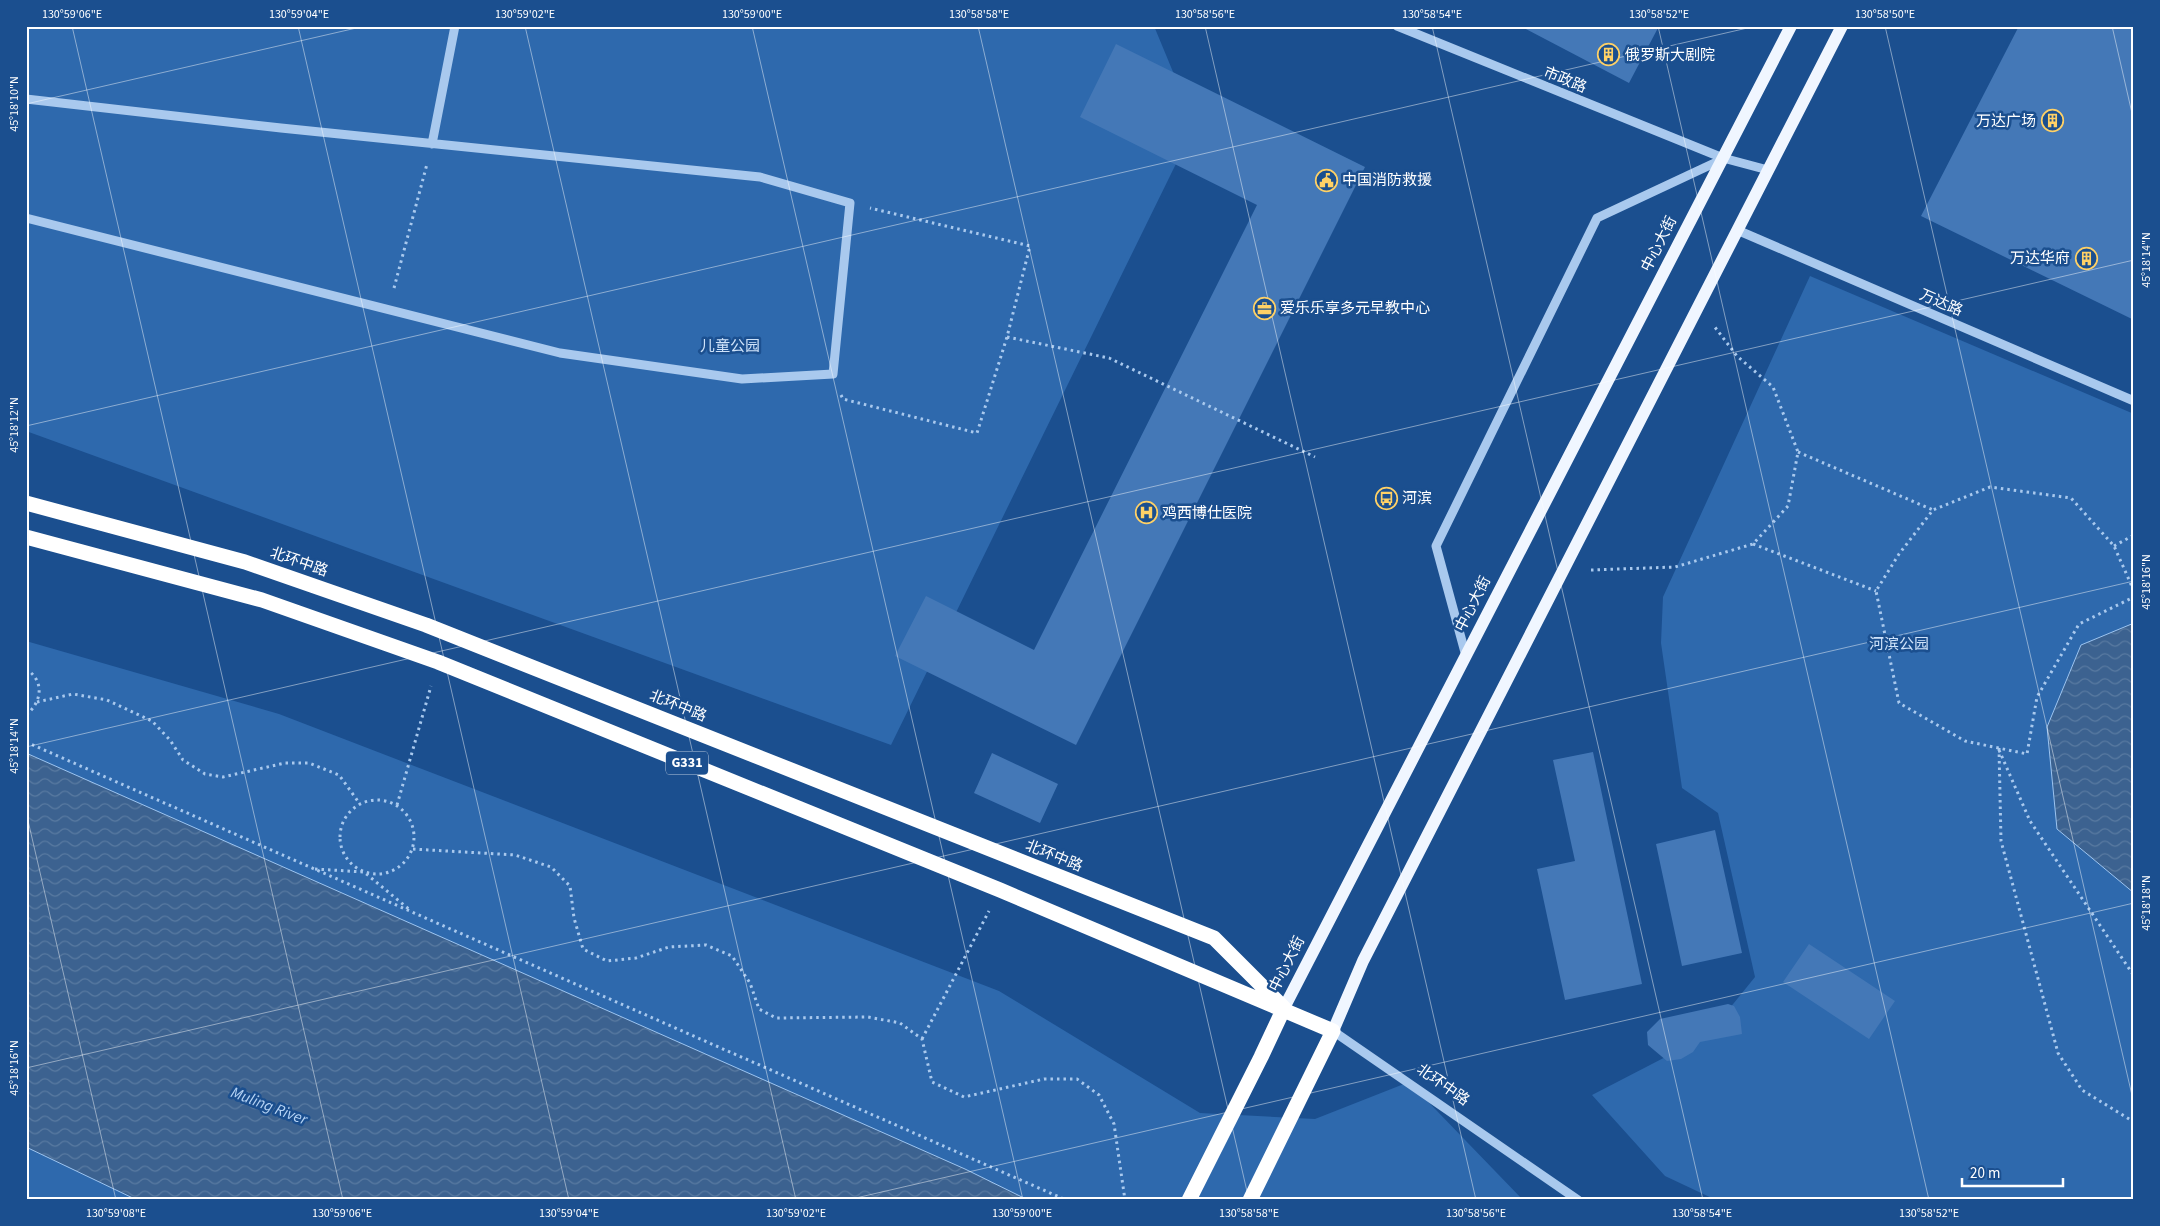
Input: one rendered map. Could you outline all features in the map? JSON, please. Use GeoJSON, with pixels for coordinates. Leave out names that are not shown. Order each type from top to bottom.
{"type":"FeatureCollection","features":[{"type":"Feature","properties":{"kind":"highway","name":"北环中路"},"geometry":{"type":"LineString","coordinates":[[26,503],[245,562],[426,624],[1214,938],[1284,1008]]}},
{"type":"Feature","properties":{"kind":"highway","name":"北环中路"},"geometry":{"type":"LineString","coordinates":[[26,537],[262,600],[438,662],[1000,890],[1284,1008],[1333,1031]]}},
{"type":"Feature","properties":{"kind":"highway","name":"中心大街"},"geometry":{"type":"LineString","coordinates":[[1190,1200],[1262,1057],[1284,1008]]}},
{"type":"Feature","properties":{"kind":"highway"},"geometry":{"type":"LineString","coordinates":[[1250,1200],[1333,1031]]}},
{"type":"Feature","properties":{"kind":"main road","name":"中心大街"},"geometry":{"type":"LineString","coordinates":[[1284,1008],[1791,26]]}},
{"type":"Feature","properties":{"kind":"main road"},"geometry":{"type":"LineString","coordinates":[[1333,1031],[1363,961],[1842,26]]}},
{"type":"Feature","properties":{"kind":"street"},"geometry":{"type":"LineString","coordinates":[[432,144],[455,26]]}},
{"type":"Feature","properties":{"kind":"street","name":"市政路"},"geometry":{"type":"LineString","coordinates":[[1397,26],[1724,158],[1768,170]]}},
{"type":"Feature","properties":{"kind":"street"},"geometry":{"type":"LineString","coordinates":[[26,99],[432,144],[760,177],[850,203],[833,374],[742,379],[560,353],[26,218]]}},
{"type":"Feature","properties":{"kind":"street"},"geometry":{"type":"LineString","coordinates":[[1466,656],[1436,546],[1597,218],[1724,158]]}},
{"type":"Feature","properties":{"kind":"street","name":"万达路"},"geometry":{"type":"LineString","coordinates":[[1737,230],[2134,401]]}},
{"type":"Feature","properties":{"kind":"street","name":"北环中路"},"geometry":{"type":"LineString","coordinates":[[1333,1031],[1578,1200]]}},
{"type":"Feature","properties":{"kind":"path"},"geometry":{"type":"LineString","coordinates":[[389,310],[432,144]]}},
{"type":"Feature","properties":{"kind":"path"},"geometry":{"type":"LineString","coordinates":[[830,374],[843,399],[977,433],[1007,337],[1030,246],[850,203]]}},
{"type":"Feature","properties":{"kind":"path"},"geometry":{"type":"LineString","coordinates":[[1563,571],[1675,567],[1753,544],[1788,506],[1798,452],[1773,387],[1737,356],[1698,306]]}},
{"type":"Feature","properties":{"kind":"path"},"geometry":{"type":"LineString","coordinates":[[1007,337],[1108,358],[1315,457]]}},
{"type":"Feature","properties":{"kind":"path"},"geometry":{"type":"LineString","coordinates":[[1798,452],[1933,510]]}},
{"type":"Feature","properties":{"kind":"path"},"geometry":{"type":"LineString","coordinates":[[2134,591],[2114,546],[2071,498],[1990,487],[1933,510],[1899,554],[1876,591],[1900,703],[1965,741],[2027,754],[2037,696],[2079,624],[2134,597]]}},
{"type":"Feature","properties":{"kind":"path"},"geometry":{"type":"LineString","coordinates":[[2114,546],[2134,535]]}},
{"type":"Feature","properties":{"kind":"path"},"geometry":{"type":"LineString","coordinates":[[1753,544],[1876,591]]}},
{"type":"Feature","properties":{"kind":"path"},"geometry":{"type":"LineString","coordinates":[[397,805],[438,662]]}},
{"type":"Feature","properties":{"kind":"path"},"geometry":{"type":"LineString","coordinates":[[26,669],[36,678],[39,686],[38,702]]}},
{"type":"Feature","properties":{"kind":"path"},"geometry":{"type":"LineString","coordinates":[[26,715],[38,702],[73,694],[107,700],[152,721],[170,740],[183,760],[205,774],[223,776],[285,763],[309,763],[339,775],[360,804]]}},
{"type":"Feature","properties":{"kind":"path"},"geometry":{"type":"LineString","coordinates":[[26,742],[1066,1200]]}},
{"type":"Feature","properties":{"kind":"path"},"geometry":{"type":"LineString","coordinates":[[1999,748],[2030,821],[2134,976]]}},
{"type":"Feature","properties":{"kind":"path"},"geometry":{"type":"LineString","coordinates":[[1999,748],[2002,841],[2058,1052],[2082,1090],[2134,1122]]}},
{"type":"Feature","properties":{"kind":"path"},"geometry":{"type":"LineString","coordinates":[[311,868],[364,872],[376,874],[398,868],[407,860],[413,849],[415,836],[412,824],[406,813],[397,805],[379,800],[360,804],[346,816],[340,834],[341,846],[345,857],[354,866],[364,872],[414,914]]}},
{"type":"Feature","properties":{"kind":"path"},"geometry":{"type":"LineString","coordinates":[[413,849],[515,856],[551,867],[570,886],[574,918],[583,949],[607,961],[636,958],[668,947],[706,945],[732,956],[750,983],[759,1010],[776,1018],[868,1017],[900,1023],[922,1040],[932,1082],[964,1098],[1044,1079],[1077,1079],[1099,1095],[1114,1124],[1125,1200]]}},
{"type":"Feature","properties":{"kind":"path"},"geometry":{"type":"LineString","coordinates":[[922,1040],[1000,890]]}},
{"type":"Feature","properties":{"kind":"green space","name":"儿童公园"},"geometry":{"type":"Polygon","coordinates":[[[26,26],[1154,26],[1195,125],[891,745],[26,431],[26,26]]]}},
{"type":"Feature","properties":{"kind":"green space","name":"河滨公园"},"geometry":{"type":"Polygon","coordinates":[[[1810,276],[2134,414],[2134,1200],[1716,1200],[1665,1176],[1592,1095],[1708,1035],[1755,977],[1718,813],[1682,788],[1661,643],[1663,597],[1810,276]]]}},
{"type":"Feature","properties":{"kind":"green space"},"geometry":{"type":"Polygon","coordinates":[[[26,641],[279,714],[999,991],[1200,1113],[1315,1119],[1409,1082],[1523,1200],[26,1200],[26,641]]]}},
{"type":"Feature","properties":{"kind":"water"},"geometry":{"type":"Polygon","coordinates":[[[2134,623],[2134,893],[2057,829],[2047,727],[2081,645],[2134,623]]]}},
{"type":"Feature","properties":{"kind":"water","name":"Muling River"},"geometry":{"type":"Polygon","coordinates":[[[26,753],[965,1169],[1028,1200],[137,1200],[26,1147],[26,753]]]}},
{"type":"Feature","properties":{"kind":"building","name":"俄罗斯大剧院"},"geometry":{"type":"Polygon","coordinates":[[[1520,26],[1659,26],[1629,83],[1520,26]]]}},
{"type":"Feature","properties":{"kind":"building","name":"万达广场"},"geometry":{"type":"Polygon","coordinates":[[[2019,26],[2134,26],[2134,320],[1921,216],[2019,26]]]}},
{"type":"Feature","properties":{"kind":"building"},"geometry":{"type":"Polygon","coordinates":[[[1116,44],[1365,167],[1076,745],[895,656],[926,596],[1034,650],[1257,205],[1080,117],[1116,44]]]}},
{"type":"Feature","properties":{"kind":"building"},"geometry":{"type":"Polygon","coordinates":[[[1593,752],[1642,984],[1565,1000],[1537,869],[1575,861],[1553,760],[1593,752]]]}},
{"type":"Feature","properties":{"kind":"building"},"geometry":{"type":"Polygon","coordinates":[[[992,753],[1058,784],[1040,823],[974,793],[992,753]]]}},
{"type":"Feature","properties":{"kind":"building"},"geometry":{"type":"Polygon","coordinates":[[[1715,830],[1742,953],[1682,966],[1656,844],[1715,830]]]}},
{"type":"Feature","properties":{"kind":"building"},"geometry":{"type":"Polygon","coordinates":[[[1809,944],[1895,1001],[1869,1039],[1783,982],[1809,944]]]}},
{"type":"Feature","properties":{"kind":"building"},"geometry":{"type":"Polygon","coordinates":[[[1728,1004],[1734,1006],[1740,1017],[1742,1034],[1700,1042],[1693,1052],[1681,1059],[1667,1061],[1648,1045],[1647,1032],[1660,1019],[1728,1004]]]}},
{"type":"Feature","properties":{"kind":"place","name":"俄罗斯大剧院"},"geometry":{"type":"Point","coordinates":[1609,55]}},
{"type":"Feature","properties":{"kind":"place","name":"万达广场"},"geometry":{"type":"Point","coordinates":[2052,121]}},
{"type":"Feature","properties":{"kind":"place","name":"中国消防救援"},"geometry":{"type":"Point","coordinates":[1326,180]}},
{"type":"Feature","properties":{"kind":"place","name":"万达华府"},"geometry":{"type":"Point","coordinates":[2086,258]}},
{"type":"Feature","properties":{"kind":"place","name":"爱乐乐享多元早教中心"},"geometry":{"type":"Point","coordinates":[1264,308]}},
{"type":"Feature","properties":{"kind":"place","name":"河滨"},"geometry":{"type":"Point","coordinates":[1386,498]}},
{"type":"Feature","properties":{"kind":"place","name":"鸡西博仕医院"},"geometry":{"type":"Point","coordinates":[1146,513]}}]}
